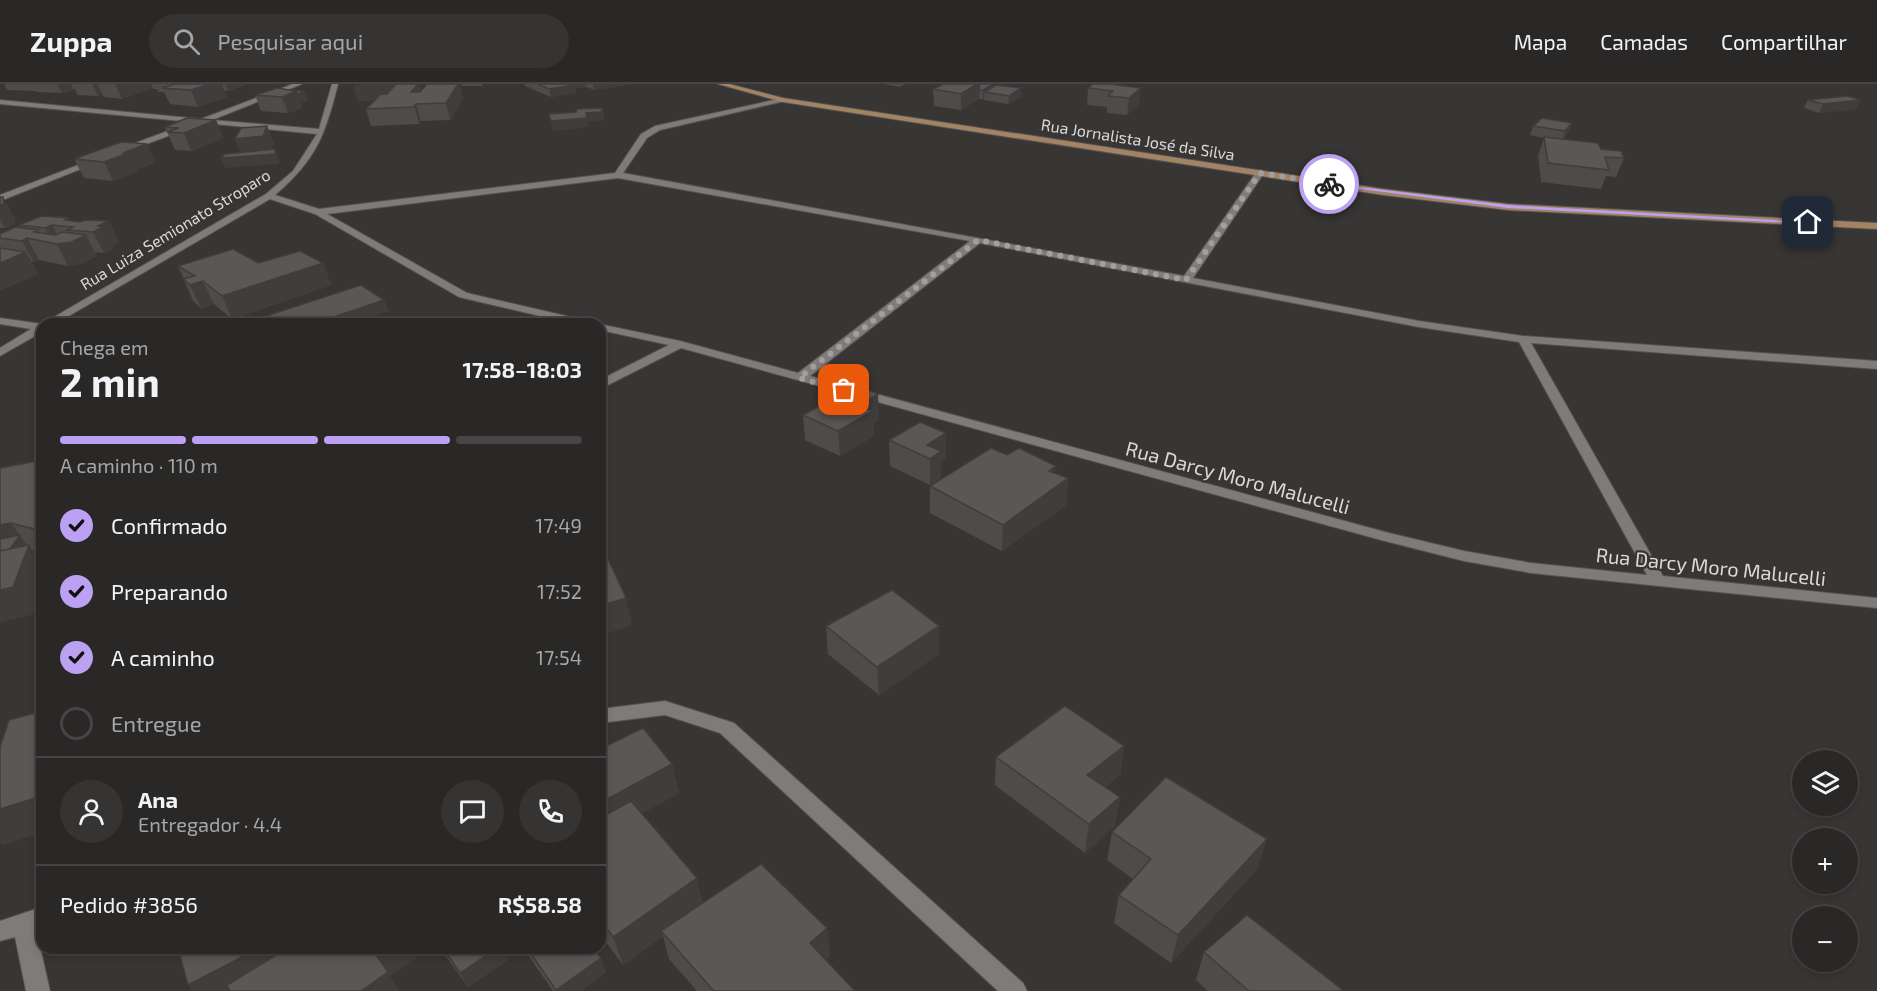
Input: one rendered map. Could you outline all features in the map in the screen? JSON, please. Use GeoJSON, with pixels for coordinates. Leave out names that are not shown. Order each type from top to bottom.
{"type":"FeatureCollection","features":[{"type":"Feature","properties":{"kind":"main road","name":"Rua Jornalista José da Silva"},"geometry":{"type":"LineString","coordinates":[[722,84],[783,100],[1383,192],[1508,207],[1877,226]]}},
{"type":"Feature","properties":{"kind":"street"},"geometry":{"type":"LineString","coordinates":[[112,155],[299,84]]}},
{"type":"Feature","properties":{"kind":"street","name":"Rua Luiza Semionato Stroparo"},"geometry":{"type":"LineString","coordinates":[[57,318],[269,196],[296,173],[322,132],[335,84]]}},
{"type":"Feature","properties":{"kind":"street"},"geometry":{"type":"LineString","coordinates":[[618,175],[644,136],[658,128],[783,100]]}},
{"type":"Feature","properties":{"kind":"street"},"geometry":{"type":"LineString","coordinates":[[0,102],[322,132]]}},
{"type":"Feature","properties":{"kind":"street"},"geometry":{"type":"LineString","coordinates":[[0,198],[101,159]]}},
{"type":"Feature","properties":{"kind":"street"},"geometry":{"type":"LineString","coordinates":[[1186,280],[1260,173]]}},
{"type":"Feature","properties":{"kind":"street"},"geometry":{"type":"LineString","coordinates":[[318,212],[618,175],[978,240],[1419,324],[1524,339],[1877,365]]}},
{"type":"Feature","properties":{"kind":"street"},"geometry":{"type":"LineString","coordinates":[[269,196],[318,212],[463,295],[562,318]]}},
{"type":"Feature","properties":{"kind":"street"},"geometry":{"type":"LineString","coordinates":[[799,378],[978,240]]}},
{"type":"Feature","properties":{"kind":"street"},"geometry":{"type":"LineString","coordinates":[[0,321],[36,326]]}},
{"type":"Feature","properties":{"kind":"street","name":"Rua Darcy Moro Malucelli"},"geometry":{"type":"LineString","coordinates":[[606,328],[680,344],[1464,556],[1532,568],[1877,603]]}},
{"type":"Feature","properties":{"kind":"street"},"geometry":{"type":"LineString","coordinates":[[0,353],[36,331]]}},
{"type":"Feature","properties":{"kind":"street"},"geometry":{"type":"LineString","coordinates":[[1524,339],[1658,581]]}},
{"type":"Feature","properties":{"kind":"street"},"geometry":{"type":"LineString","coordinates":[[606,382],[680,344]]}},
{"type":"Feature","properties":{"kind":"street"},"geometry":{"type":"LineString","coordinates":[[606,715],[665,708],[727,728],[1015,991]]}},
{"type":"Feature","properties":{"kind":"street"},"geometry":{"type":"LineString","coordinates":[[0,931],[33,921],[38,991]]}},
{"type":"Feature","properties":{"kind":"building"},"geometry":{"type":"Polygon","coordinates":[[[175,84],[210,84],[191,90],[163,88],[175,84]]]}},
{"type":"Feature","properties":{"kind":"building"},"geometry":{"type":"Polygon","coordinates":[[[396,84],[418,84],[411,92],[420,92],[427,84],[458,84],[446,103],[366,109],[381,94],[387,94],[396,84]]]}},
{"type":"Feature","properties":{"kind":"building"},"geometry":{"type":"Polygon","coordinates":[[[538,84],[573,84],[574,85],[549,89],[538,84]]]}},
{"type":"Feature","properties":{"kind":"building"},"geometry":{"type":"Polygon","coordinates":[[[944,84],[977,84],[961,94],[933,89],[944,84]]]}},
{"type":"Feature","properties":{"kind":"building"},"geometry":{"type":"Polygon","coordinates":[[[980,84],[993,84],[979,90],[980,84]]]}},
{"type":"Feature","properties":{"kind":"building"},"geometry":{"type":"Polygon","coordinates":[[[1093,84],[1141,88],[1129,98],[1108,96],[1113,91],[1088,88],[1093,84]]]}},
{"type":"Feature","properties":{"kind":"building"},"geometry":{"type":"Polygon","coordinates":[[[996,85],[1021,88],[1009,96],[985,92],[996,85]]]}},
{"type":"Feature","properties":{"kind":"building"},"geometry":{"type":"Polygon","coordinates":[[[277,88],[296,91],[282,97],[255,95],[277,88]]]}},
{"type":"Feature","properties":{"kind":"building"},"geometry":{"type":"Polygon","coordinates":[[[1847,96],[1861,100],[1823,104],[1808,100],[1847,96]]]}},
{"type":"Feature","properties":{"kind":"building"},"geometry":{"type":"Polygon","coordinates":[[[603,108],[601,112],[586,113],[587,118],[551,121],[549,114],[576,112],[577,109],[603,108]]]}},
{"type":"Feature","properties":{"kind":"building"},"geometry":{"type":"Polygon","coordinates":[[[187,118],[216,120],[184,133],[167,132],[179,128],[165,127],[187,118]]]}},
{"type":"Feature","properties":{"kind":"building"},"geometry":{"type":"Polygon","coordinates":[[[1542,118],[1572,123],[1565,131],[1533,126],[1542,118]]]}},
{"type":"Feature","properties":{"kind":"building"},"geometry":{"type":"Polygon","coordinates":[[[267,126],[263,136],[235,139],[241,128],[267,126]]]}},
{"type":"Feature","properties":{"kind":"building"},"geometry":{"type":"Polygon","coordinates":[[[1544,137],[1598,143],[1601,149],[1621,151],[1624,158],[1605,157],[1609,170],[1548,163],[1544,137]]]}},
{"type":"Feature","properties":{"kind":"building"},"geometry":{"type":"Polygon","coordinates":[[[121,142],[147,144],[104,162],[74,159],[121,142]]]}},
{"type":"Feature","properties":{"kind":"building"},"geometry":{"type":"Polygon","coordinates":[[[275,149],[275,154],[221,158],[225,154],[275,149]]]}},
{"type":"Feature","properties":{"kind":"building"},"geometry":{"type":"Polygon","coordinates":[[[0,197],[3,197],[4,204],[0,205],[0,197]]]}},
{"type":"Feature","properties":{"kind":"building"},"geometry":{"type":"Polygon","coordinates":[[[42,216],[70,218],[65,220],[80,222],[109,221],[98,226],[103,227],[93,232],[67,230],[73,227],[52,225],[45,228],[19,225],[42,216]]]}},
{"type":"Feature","properties":{"kind":"building"},"geometry":{"type":"Polygon","coordinates":[[[15,227],[55,235],[63,232],[86,235],[72,242],[57,244],[27,238],[22,241],[0,238],[0,234],[15,227]]]}},
{"type":"Feature","properties":{"kind":"building"},"geometry":{"type":"Polygon","coordinates":[[[0,248],[26,252],[0,263],[0,248]]]}},
{"type":"Feature","properties":{"kind":"building"},"geometry":{"type":"Polygon","coordinates":[[[233,249],[258,263],[300,251],[323,263],[222,296],[203,281],[190,285],[183,279],[195,276],[178,266],[233,249]]]}},
{"type":"Feature","properties":{"kind":"building"},"geometry":{"type":"Polygon","coordinates":[[[361,285],[384,300],[331,318],[260,318],[361,285]]]}},
{"type":"Feature","properties":{"kind":"building"},"geometry":{"type":"Polygon","coordinates":[[[858,385],[878,394],[859,406],[873,411],[838,431],[803,415],[858,385]]]}},
{"type":"Feature","properties":{"kind":"building"},"geometry":{"type":"Polygon","coordinates":[[[920,422],[946,433],[927,445],[941,451],[930,459],[889,440],[920,422]]]}},
{"type":"Feature","properties":{"kind":"building"},"geometry":{"type":"Polygon","coordinates":[[[991,448],[1007,455],[1019,448],[1056,466],[1049,471],[1068,478],[1003,525],[930,486],[991,448]]]}},
{"type":"Feature","properties":{"kind":"building"},"geometry":{"type":"Polygon","coordinates":[[[36,461],[36,529],[11,523],[0,525],[0,468],[36,461]]]}},
{"type":"Feature","properties":{"kind":"building"},"geometry":{"type":"Polygon","coordinates":[[[20,535],[10,549],[0,551],[0,539],[20,535]]]}},
{"type":"Feature","properties":{"kind":"building"},"geometry":{"type":"Polygon","coordinates":[[[29,545],[13,587],[0,590],[0,551],[29,545]]]}},
{"type":"Feature","properties":{"kind":"building"},"geometry":{"type":"Polygon","coordinates":[[[606,554],[626,598],[606,604],[606,554]]]}},
{"type":"Feature","properties":{"kind":"building"},"geometry":{"type":"Polygon","coordinates":[[[892,590],[939,626],[877,667],[826,626],[892,590]]]}},
{"type":"Feature","properties":{"kind":"building"},"geometry":{"type":"Polygon","coordinates":[[[1065,706],[1124,746],[1087,775],[1120,797],[1089,824],[996,757],[1065,706]]]}},
{"type":"Feature","properties":{"kind":"building"},"geometry":{"type":"Polygon","coordinates":[[[36,713],[36,798],[0,809],[0,747],[9,720],[36,713]]]}},
{"type":"Feature","properties":{"kind":"building"},"geometry":{"type":"Polygon","coordinates":[[[643,728],[672,764],[606,800],[606,746],[643,728]]]}},
{"type":"Feature","properties":{"kind":"building"},"geometry":{"type":"Polygon","coordinates":[[[1166,777],[1267,839],[1178,935],[1119,895],[1151,859],[1112,832],[1166,777]]]}},
{"type":"Feature","properties":{"kind":"building"},"geometry":{"type":"Polygon","coordinates":[[[631,801],[697,878],[613,937],[606,927],[606,815],[631,801]]]}},
{"type":"Feature","properties":{"kind":"building"},"geometry":{"type":"Polygon","coordinates":[[[761,864],[827,928],[810,943],[855,991],[714,991],[661,931],[761,864]]]}},
{"type":"Feature","properties":{"kind":"building"},"geometry":{"type":"Polygon","coordinates":[[[1247,915],[1344,991],[1249,991],[1204,952],[1247,915]]]}},
{"type":"Feature","properties":{"kind":"building"},"geometry":{"type":"Polygon","coordinates":[[[180,954],[247,954],[188,985],[180,954]]]}},
{"type":"Feature","properties":{"kind":"building"},"geometry":{"type":"Polygon","coordinates":[[[278,954],[375,954],[388,972],[361,991],[230,991],[227,985],[278,954]]]}},
{"type":"Feature","properties":{"kind":"building"},"geometry":{"type":"Polygon","coordinates":[[[447,954],[488,954],[460,973],[447,954]]]}},
{"type":"Feature","properties":{"kind":"building"},"geometry":{"type":"Polygon","coordinates":[[[531,954],[597,954],[601,958],[556,990],[531,954]]]}},
{"type":"Feature","properties":{"kind":"way so far"},"geometry":{"type":"LineString","coordinates":[[844,390],[799,378],[978,240],[1186,280],[1260,173],[1329,184]]}},
{"type":"Feature","properties":{"kind":"route"},"geometry":{"type":"LineString","coordinates":[[1329,184],[1508,207],[1808,222]]}}]}
